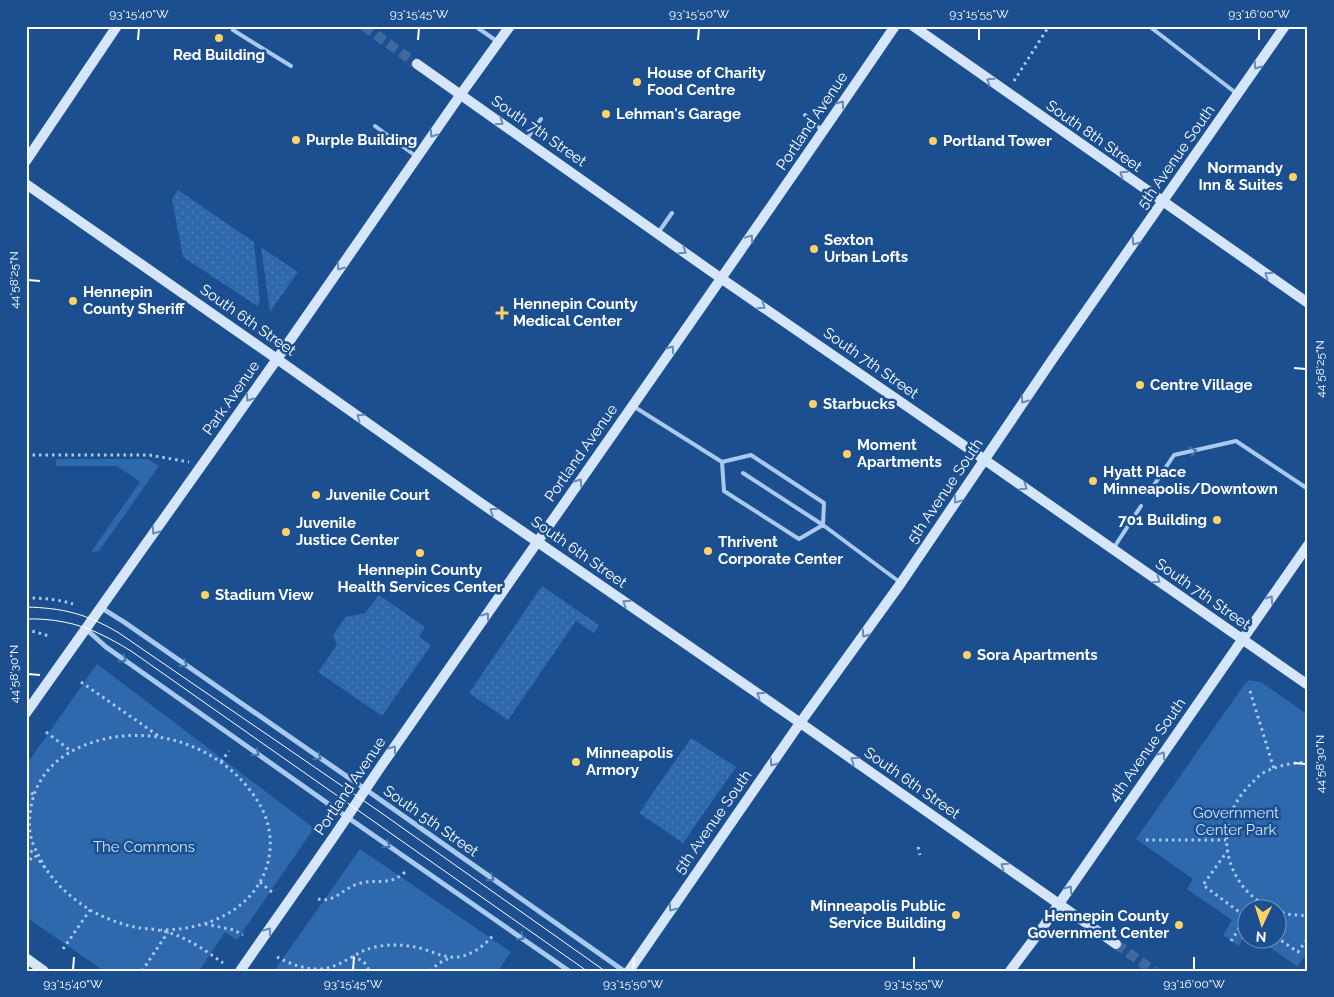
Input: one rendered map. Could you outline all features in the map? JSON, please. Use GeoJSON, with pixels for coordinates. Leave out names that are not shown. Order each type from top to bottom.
{"type":"FeatureCollection","features":[{"type":"Feature","properties":{"kind":"main road"},"geometry":{"type":"LineString","coordinates":[[26,162],[117,26]]}},
{"type":"Feature","properties":{"kind":"main road","name":"Park Avenue"},"geometry":{"type":"LineString","coordinates":[[26,713],[510,26]]}},
{"type":"Feature","properties":{"kind":"main road","name":"Portland Avenue"},"geometry":{"type":"LineString","coordinates":[[240,971],[632,405],[722,279],[895,26]]}},
{"type":"Feature","properties":{"kind":"main road","name":"South 8th Street"},"geometry":{"type":"LineString","coordinates":[[913,26],[1308,303]]}},
{"type":"Feature","properties":{"kind":"main road","name":"5th Avenue South"},"geometry":{"type":"LineString","coordinates":[[628,971],[800,723],[901,583],[1041,375],[1285,26]]}},
{"type":"Feature","properties":{"kind":"main road","name":"South 7th Street"},"geometry":{"type":"LineString","coordinates":[[417,64],[722,279],[1308,685]]}},
{"type":"Feature","properties":{"kind":"main road","name":"South 6th Street"},"geometry":{"type":"LineString","coordinates":[[26,184],[1116,944]]}},
{"type":"Feature","properties":{"kind":"main road","name":"4th Avenue South"},"geometry":{"type":"LineString","coordinates":[[1010,971],[1308,545]]}},
{"type":"Feature","properties":{"kind":"main road"},"geometry":{"type":"LineString","coordinates":[[26,958],[44,971]]}},
{"type":"Feature","properties":{"kind":"street","name":"South 5th Street"},"geometry":{"type":"LineString","coordinates":[[100,607],[365,789],[624,971]]}},
{"type":"Feature","properties":{"kind":"street"},"geometry":{"type":"LineString","coordinates":[[86,628],[106,647],[569,971]]}},
{"type":"Feature","properties":{"kind":"lane"},"geometry":{"type":"LineString","coordinates":[[475,26],[498,42]]}},
{"type":"Feature","properties":{"kind":"lane"},"geometry":{"type":"LineString","coordinates":[[1149,26],[1238,94]]}},
{"type":"Feature","properties":{"kind":"lane"},"geometry":{"type":"LineString","coordinates":[[233,30],[291,66]]}},
{"type":"Feature","properties":{"kind":"lane"},"geometry":{"type":"LineString","coordinates":[[805,115],[823,131]]}},
{"type":"Feature","properties":{"kind":"lane"},"geometry":{"type":"LineString","coordinates":[[526,140],[541,119]]}},
{"type":"Feature","properties":{"kind":"lane"},"geometry":{"type":"LineString","coordinates":[[375,126],[417,157]]}},
{"type":"Feature","properties":{"kind":"lane"},"geometry":{"type":"LineString","coordinates":[[658,234],[672,213]]}},
{"type":"Feature","properties":{"kind":"lane"},"geometry":{"type":"LineString","coordinates":[[632,405],[722,462],[751,455],[824,503],[823,525]]}},
{"type":"Feature","properties":{"kind":"lane"},"geometry":{"type":"LineString","coordinates":[[1148,494],[1174,455],[1236,441],[1308,489]]}},
{"type":"Feature","properties":{"kind":"lane"},"geometry":{"type":"LineString","coordinates":[[722,462],[724,491],[799,539],[823,525]]}},
{"type":"Feature","properties":{"kind":"lane"},"geometry":{"type":"LineString","coordinates":[[743,473],[823,525],[901,583]]}},
{"type":"Feature","properties":{"kind":"lane"},"geometry":{"type":"LineString","coordinates":[[1113,549],[1140,506]]}},
{"type":"Feature","properties":{"kind":"path"},"geometry":{"type":"LineString","coordinates":[[1007,92],[1049,26]]}},
{"type":"Feature","properties":{"kind":"path"},"geometry":{"type":"LineString","coordinates":[[26,455],[150,455],[202,465]]}},
{"type":"Feature","properties":{"kind":"path"},"geometry":{"type":"LineString","coordinates":[[26,598],[61,600],[73,604]]}},
{"type":"Feature","properties":{"kind":"path"},"geometry":{"type":"LineString","coordinates":[[26,630],[49,636]]}},
{"type":"Feature","properties":{"kind":"path"},"geometry":{"type":"LineString","coordinates":[[80,682],[161,738]]}},
{"type":"Feature","properties":{"kind":"path"},"geometry":{"type":"LineString","coordinates":[[1250,691],[1274,769]]}},
{"type":"Feature","properties":{"kind":"path"},"geometry":{"type":"LineString","coordinates":[[46,732],[71,751]]}},
{"type":"Feature","properties":{"kind":"path"},"geometry":{"type":"LineString","coordinates":[[26,846],[58,884],[75,900],[90,910],[107,919],[124,924],[161,930],[186,929],[204,924],[216,920],[243,904],[260,882],[265,871],[270,858],[270,837],[264,811],[239,776],[221,762],[200,749],[181,742],[145,735],[127,735],[97,740],[71,751],[49,767],[43,776],[34,795],[30,813],[31,839],[45,868]]}},
{"type":"Feature","properties":{"kind":"path"},"geometry":{"type":"LineString","coordinates":[[221,762],[228,752]]}},
{"type":"Feature","properties":{"kind":"path"},"geometry":{"type":"LineString","coordinates":[[1257,900],[1243,887],[1231,865],[1226,840],[1230,814],[1243,791],[1262,774],[1286,764],[1308,762]]}},
{"type":"Feature","properties":{"kind":"path"},"geometry":{"type":"LineString","coordinates":[[26,789],[34,795]]}},
{"type":"Feature","properties":{"kind":"path"},"geometry":{"type":"LineString","coordinates":[[1146,840],[1226,840]]}},
{"type":"Feature","properties":{"kind":"path"},"geometry":{"type":"LineString","coordinates":[[918,847],[920,855]]}},
{"type":"Feature","properties":{"kind":"path"},"geometry":{"type":"LineString","coordinates":[[1228,850],[1203,886],[1236,910]]}},
{"type":"Feature","properties":{"kind":"path"},"geometry":{"type":"LineString","coordinates":[[26,865],[34,855]]}},
{"type":"Feature","properties":{"kind":"path"},"geometry":{"type":"LineString","coordinates":[[318,900],[330,900],[357,884],[393,880],[405,872]]}},
{"type":"Feature","properties":{"kind":"path"},"geometry":{"type":"LineString","coordinates":[[260,882],[272,893]]}},
{"type":"Feature","properties":{"kind":"path"},"geometry":{"type":"LineString","coordinates":[[63,949],[90,910]]}},
{"type":"Feature","properties":{"kind":"path"},"geometry":{"type":"LineString","coordinates":[[1286,914],[1308,916]]}},
{"type":"Feature","properties":{"kind":"path"},"geometry":{"type":"LineString","coordinates":[[204,924],[234,930],[243,935]]}},
{"type":"Feature","properties":{"kind":"path"},"geometry":{"type":"LineString","coordinates":[[161,930],[183,938],[223,963]]}},
{"type":"Feature","properties":{"kind":"path"},"geometry":{"type":"LineString","coordinates":[[142,971],[168,932]]}},
{"type":"Feature","properties":{"kind":"path"},"geometry":{"type":"LineString","coordinates":[[1231,940],[1236,932]]}},
{"type":"Feature","properties":{"kind":"path"},"geometry":{"type":"LineString","coordinates":[[277,957],[292,964],[321,969],[336,965],[365,950],[392,945],[422,948],[442,956],[462,956],[478,950],[494,934]]}},
{"type":"Feature","properties":{"kind":"path"},"geometry":{"type":"LineString","coordinates":[[1286,944],[1298,952],[1308,938]]}},
{"type":"Feature","properties":{"kind":"path"},"geometry":{"type":"LineString","coordinates":[[351,957],[361,960],[366,965],[368,971]]}},
{"type":"Feature","properties":{"kind":"path"},"geometry":{"type":"LineString","coordinates":[[430,971],[438,963],[451,957]]}},
{"type":"Feature","properties":{"kind":"green space"},"geometry":{"type":"Polygon","coordinates":[[[178,190],[254,242],[260,303],[257,306],[183,257],[172,199],[178,190]]]}},
{"type":"Feature","properties":{"kind":"green space"},"geometry":{"type":"Polygon","coordinates":[[[261,247],[298,272],[270,312],[261,247]]]}},
{"type":"Feature","properties":{"kind":"green space"},"geometry":{"type":"Polygon","coordinates":[[[56,459],[148,459],[159,466],[99,551],[91,552],[140,482],[117,466],[56,466],[56,459]]]}},
{"type":"Feature","properties":{"kind":"green space"},"geometry":{"type":"Polygon","coordinates":[[[542,586],[599,625],[594,633],[576,621],[508,720],[469,693],[542,586]]]}},
{"type":"Feature","properties":{"kind":"green space"},"geometry":{"type":"Polygon","coordinates":[[[379,595],[425,627],[419,637],[431,645],[382,716],[318,672],[337,645],[333,635],[346,617],[365,613],[379,595]]]}},
{"type":"Feature","properties":{"kind":"green space","name":"The Commons"},"geometry":{"type":"Polygon","coordinates":[[[97,664],[314,828],[237,940],[225,932],[199,971],[104,971],[26,917],[26,765],[97,664]]]}},
{"type":"Feature","properties":{"kind":"green space","name":"Government Center Park"},"geometry":{"type":"Polygon","coordinates":[[[1249,680],[1261,682],[1308,715],[1308,959],[1304,957],[1298,967],[1273,950],[1286,950],[1286,900],[1236,900],[1236,945],[1223,935],[1232,920],[1187,889],[1193,879],[1136,839],[1249,680]]]}},
{"type":"Feature","properties":{"kind":"green space"},"geometry":{"type":"Polygon","coordinates":[[[691,738],[736,767],[683,843],[639,813],[691,738]]]}},
{"type":"Feature","properties":{"kind":"green space"},"geometry":{"type":"Polygon","coordinates":[[[360,849],[511,952],[498,971],[274,971],[360,849]]]}},
{"type":"Feature","properties":{"kind":"tunnel"},"geometry":{"type":"LineString","coordinates":[[364,26],[417,64]]}},
{"type":"Feature","properties":{"kind":"tunnel"},"geometry":{"type":"LineString","coordinates":[[1116,944],[1154,971]]}},
{"type":"Feature","properties":{"kind":"tram line"},"geometry":{"type":"LineString","coordinates":[[26,607],[75,613],[119,633],[380,812],[605,971]]}},
{"type":"Feature","properties":{"kind":"tram line"},"geometry":{"type":"LineString","coordinates":[[26,619],[55,620],[74,624],[92,630],[131,651],[587,971]]}},
{"type":"Feature","properties":{"kind":"place","name":"Red Building"},"geometry":{"type":"Point","coordinates":[219,38]}},
{"type":"Feature","properties":{"kind":"place","name":"House of Charity Food Centre"},"geometry":{"type":"Point","coordinates":[637,82]}},
{"type":"Feature","properties":{"kind":"place","name":"Lehman's Garage"},"geometry":{"type":"Point","coordinates":[606,114]}},
{"type":"Feature","properties":{"kind":"place","name":"Purple Building"},"geometry":{"type":"Point","coordinates":[296,140]}},
{"type":"Feature","properties":{"kind":"place","name":"Portland Tower"},"geometry":{"type":"Point","coordinates":[933,141]}},
{"type":"Feature","properties":{"kind":"place","name":"Normandy Inn & Suites"},"geometry":{"type":"Point","coordinates":[1293,177]}},
{"type":"Feature","properties":{"kind":"place","name":"Sexton Urban Lofts"},"geometry":{"type":"Point","coordinates":[814,249]}},
{"type":"Feature","properties":{"kind":"place","name":"Hennepin County Sheriff"},"geometry":{"type":"Point","coordinates":[73,301]}},
{"type":"Feature","properties":{"kind":"place","name":"Hennepin County Medical Center"},"geometry":{"type":"Point","coordinates":[502,313]}},
{"type":"Feature","properties":{"kind":"place","name":"Centre Village"},"geometry":{"type":"Point","coordinates":[1140,385]}},
{"type":"Feature","properties":{"kind":"place","name":"Starbucks"},"geometry":{"type":"Point","coordinates":[813,404]}},
{"type":"Feature","properties":{"kind":"place","name":"Moment Apartments"},"geometry":{"type":"Point","coordinates":[847,454]}},
{"type":"Feature","properties":{"kind":"place","name":"Hyatt Place Minneapolis/Downtown"},"geometry":{"type":"Point","coordinates":[1093,481]}},
{"type":"Feature","properties":{"kind":"place","name":"Juvenile Court"},"geometry":{"type":"Point","coordinates":[316,495]}},
{"type":"Feature","properties":{"kind":"place","name":"701 Building"},"geometry":{"type":"Point","coordinates":[1217,520]}},
{"type":"Feature","properties":{"kind":"place","name":"Juvenile Justice Center"},"geometry":{"type":"Point","coordinates":[286,532]}},
{"type":"Feature","properties":{"kind":"place","name":"Thrivent Corporate Center"},"geometry":{"type":"Point","coordinates":[708,551]}},
{"type":"Feature","properties":{"kind":"place","name":"Hennepin County Health Services Center"},"geometry":{"type":"Point","coordinates":[420,553]}},
{"type":"Feature","properties":{"kind":"place","name":"Stadium View"},"geometry":{"type":"Point","coordinates":[205,595]}},
{"type":"Feature","properties":{"kind":"place","name":"Sora Apartments"},"geometry":{"type":"Point","coordinates":[967,655]}},
{"type":"Feature","properties":{"kind":"place","name":"Minneapolis Armory"},"geometry":{"type":"Point","coordinates":[576,762]}},
{"type":"Feature","properties":{"kind":"place","name":"Minneapolis Public Service Building"},"geometry":{"type":"Point","coordinates":[956,915]}},
{"type":"Feature","properties":{"kind":"place","name":"Hennepin County Government Center"},"geometry":{"type":"Point","coordinates":[1179,925]}}]}
